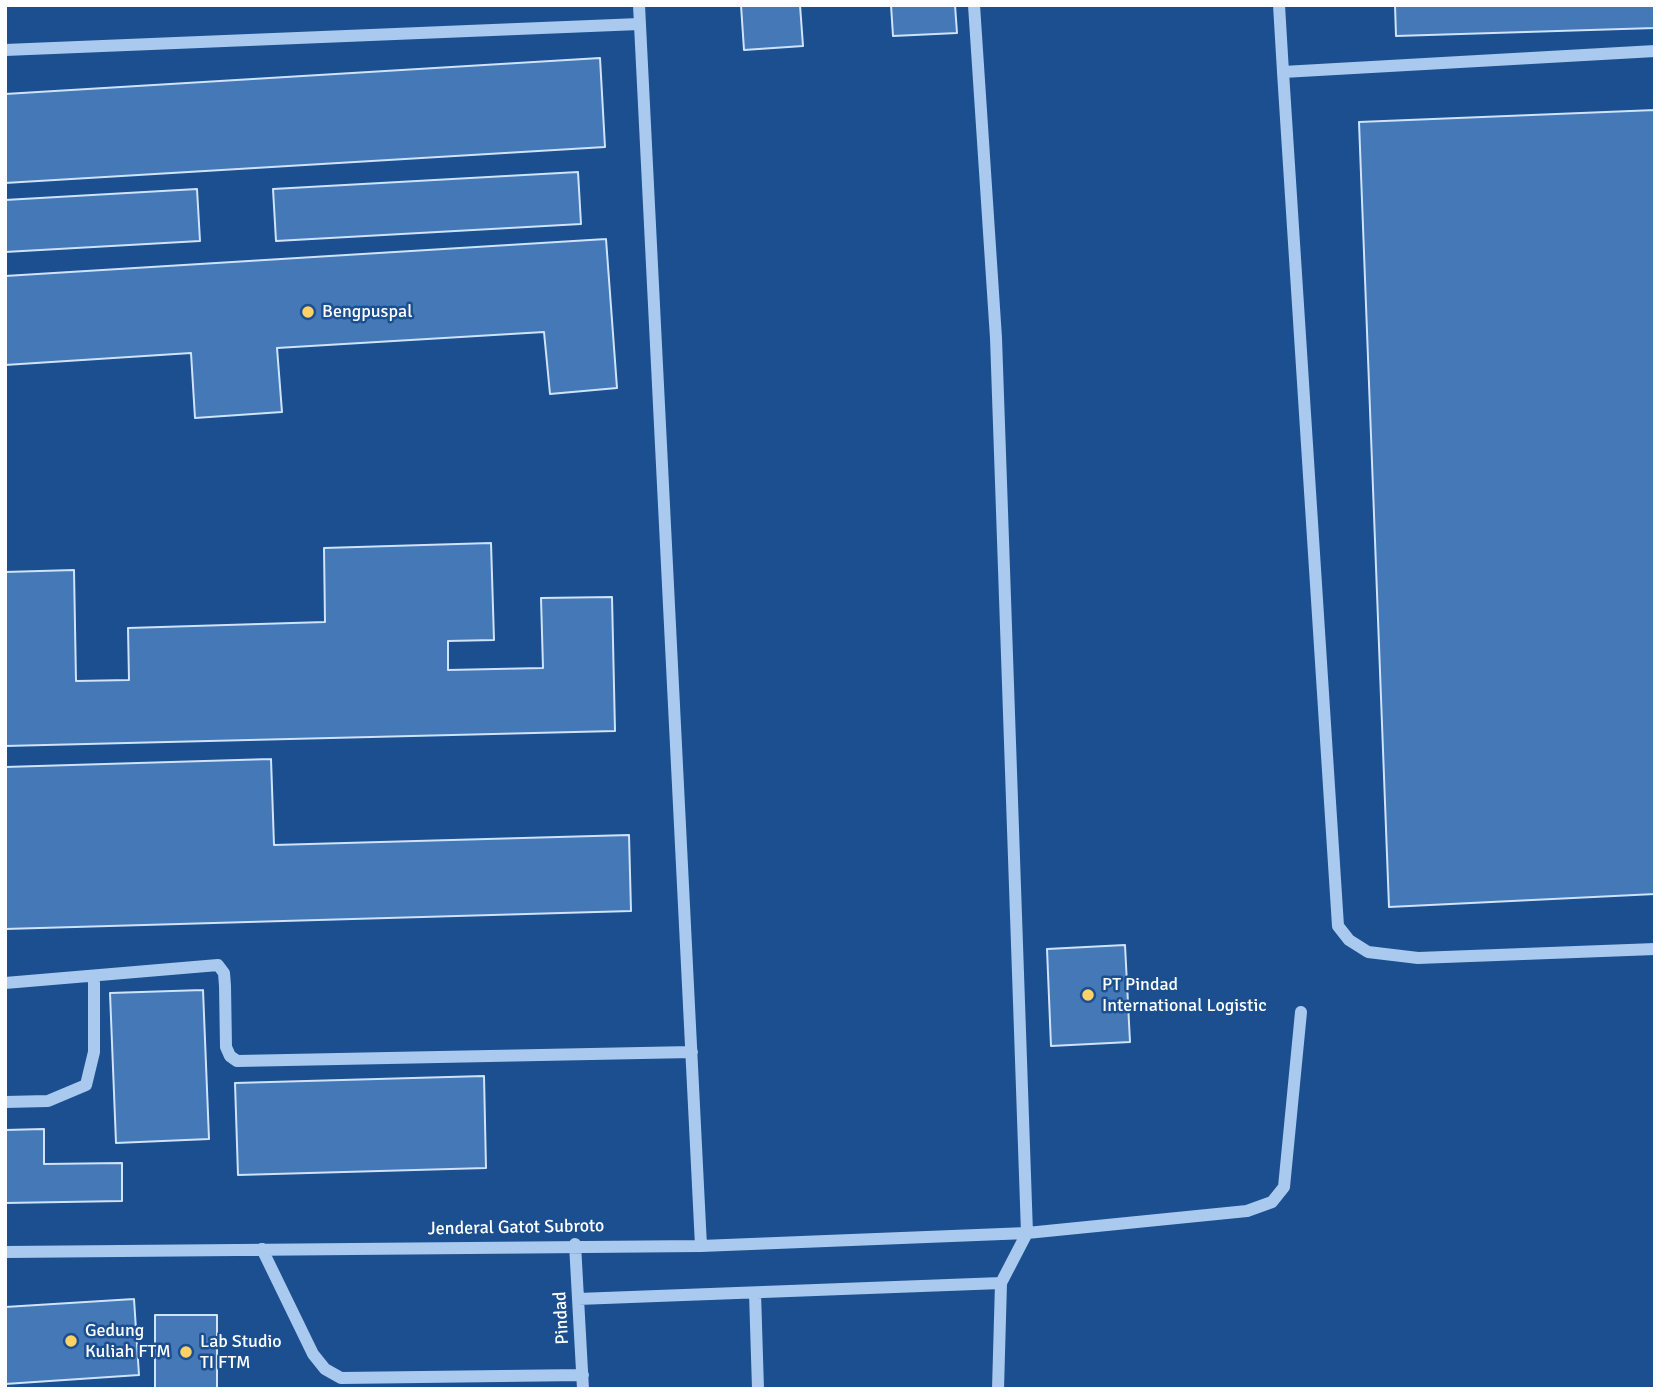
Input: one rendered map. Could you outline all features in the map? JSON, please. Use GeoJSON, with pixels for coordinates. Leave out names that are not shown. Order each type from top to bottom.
{"type":"FeatureCollection","features":[{"type":"Feature","properties":{"kind":"lane"},"geometry":{"type":"LineString","coordinates":[[639,5],[701,1246]]}},
{"type":"Feature","properties":{"kind":"lane"},"geometry":{"type":"LineString","coordinates":[[974,5],[996,338],[1027,1233],[1000,1283],[998,1389]]}},
{"type":"Feature","properties":{"kind":"lane"},"geometry":{"type":"LineString","coordinates":[[1279,5],[1338,926],[1349,940],[1368,952],[1418,958],[1655,949]]}},
{"type":"Feature","properties":{"kind":"lane"},"geometry":{"type":"LineString","coordinates":[[5,50],[639,24]]}},
{"type":"Feature","properties":{"kind":"lane"},"geometry":{"type":"LineString","coordinates":[[1283,72],[1655,51]]}},
{"type":"Feature","properties":{"kind":"lane"},"geometry":{"type":"LineString","coordinates":[[5,983],[218,965],[223,973],[225,986],[226,1047],[237,1061],[692,1052]]}},
{"type":"Feature","properties":{"kind":"lane"},"geometry":{"type":"LineString","coordinates":[[5,1102],[48,1101],[86,1085],[94,1052],[94,976]]}},
{"type":"Feature","properties":{"kind":"lane","name":"Jenderal Gatot Subroto"},"geometry":{"type":"LineString","coordinates":[[5,1252],[575,1244],[701,1246],[1027,1233],[1247,1211],[1272,1202],[1284,1187],[1301,1012]]}},
{"type":"Feature","properties":{"kind":"lane","name":"Pindad"},"geometry":{"type":"LineString","coordinates":[[575,1244],[583,1389]]}},
{"type":"Feature","properties":{"kind":"lane"},"geometry":{"type":"LineString","coordinates":[[262,1249],[313,1354],[325,1368],[341,1378],[583,1375]]}},
{"type":"Feature","properties":{"kind":"lane"},"geometry":{"type":"LineString","coordinates":[[578,1299],[1000,1283]]}},
{"type":"Feature","properties":{"kind":"lane"},"geometry":{"type":"LineString","coordinates":[[755,1293],[758,1389]]}},
{"type":"Feature","properties":{"kind":"building"},"geometry":{"type":"Polygon","coordinates":[[[741,5],[800,5],[803,46],[744,50],[741,5]]]}},
{"type":"Feature","properties":{"kind":"building"},"geometry":{"type":"Polygon","coordinates":[[[891,5],[955,5],[957,33],[893,36],[891,5]]]}},
{"type":"Feature","properties":{"kind":"building"},"geometry":{"type":"Polygon","coordinates":[[[1395,5],[1655,5],[1655,28],[1396,36],[1395,5]]]}},
{"type":"Feature","properties":{"kind":"building"},"geometry":{"type":"Polygon","coordinates":[[[600,58],[605,147],[5,183],[5,94],[600,58]]]}},
{"type":"Feature","properties":{"kind":"building"},"geometry":{"type":"Polygon","coordinates":[[[1655,110],[1655,894],[1389,907],[1359,122],[1655,110]]]}},
{"type":"Feature","properties":{"kind":"building"},"geometry":{"type":"Polygon","coordinates":[[[578,172],[581,224],[276,241],[273,189],[578,172]]]}},
{"type":"Feature","properties":{"kind":"building"},"geometry":{"type":"Polygon","coordinates":[[[197,189],[200,241],[5,252],[5,200],[197,189]]]}},
{"type":"Feature","properties":{"kind":"building","name":"Bengpuspal"},"geometry":{"type":"Polygon","coordinates":[[[606,239],[617,388],[550,394],[544,332],[277,348],[282,412],[195,418],[191,353],[5,365],[5,276],[606,239]]]}},
{"type":"Feature","properties":{"kind":"building"},"geometry":{"type":"Polygon","coordinates":[[[491,543],[494,640],[448,641],[448,670],[543,668],[541,598],[612,597],[615,731],[5,746],[5,572],[74,570],[76,681],[129,680],[128,628],[325,622],[324,548],[491,543]]]}},
{"type":"Feature","properties":{"kind":"building"},"geometry":{"type":"Polygon","coordinates":[[[271,759],[274,845],[629,835],[631,911],[5,929],[5,767],[271,759]]]}},
{"type":"Feature","properties":{"kind":"building","name":"PT Pindad International Logistic"},"geometry":{"type":"Polygon","coordinates":[[[1125,945],[1130,1042],[1051,1046],[1047,949],[1125,945]]]}},
{"type":"Feature","properties":{"kind":"building"},"geometry":{"type":"Polygon","coordinates":[[[203,990],[209,1139],[116,1143],[110,993],[203,990]]]}},
{"type":"Feature","properties":{"kind":"building"},"geometry":{"type":"Polygon","coordinates":[[[484,1076],[486,1168],[238,1175],[235,1083],[484,1076]]]}},
{"type":"Feature","properties":{"kind":"building"},"geometry":{"type":"Polygon","coordinates":[[[44,1129],[44,1164],[122,1163],[122,1201],[5,1203],[5,1130],[44,1129]]]}},
{"type":"Feature","properties":{"kind":"building","name":"Gedung Kuliah FTM"},"geometry":{"type":"Polygon","coordinates":[[[134,1299],[139,1375],[5,1384],[5,1307],[134,1299]]]}},
{"type":"Feature","properties":{"kind":"building","name":"Lab Studio TI FTM"},"geometry":{"type":"Polygon","coordinates":[[[155,1315],[217,1315],[217,1389],[155,1389],[155,1315]]]}},
{"type":"Feature","properties":{"kind":"place","name":"Bengpuspal"},"geometry":{"type":"Point","coordinates":[308,312]}},
{"type":"Feature","properties":{"kind":"place","name":"PT Pindad International Logistic"},"geometry":{"type":"Point","coordinates":[1088,995]}},
{"type":"Feature","properties":{"kind":"place","name":"Gedung Kuliah FTM"},"geometry":{"type":"Point","coordinates":[71,1341]}},
{"type":"Feature","properties":{"kind":"place","name":"Lab Studio TI FTM"},"geometry":{"type":"Point","coordinates":[186,1352]}}]}
